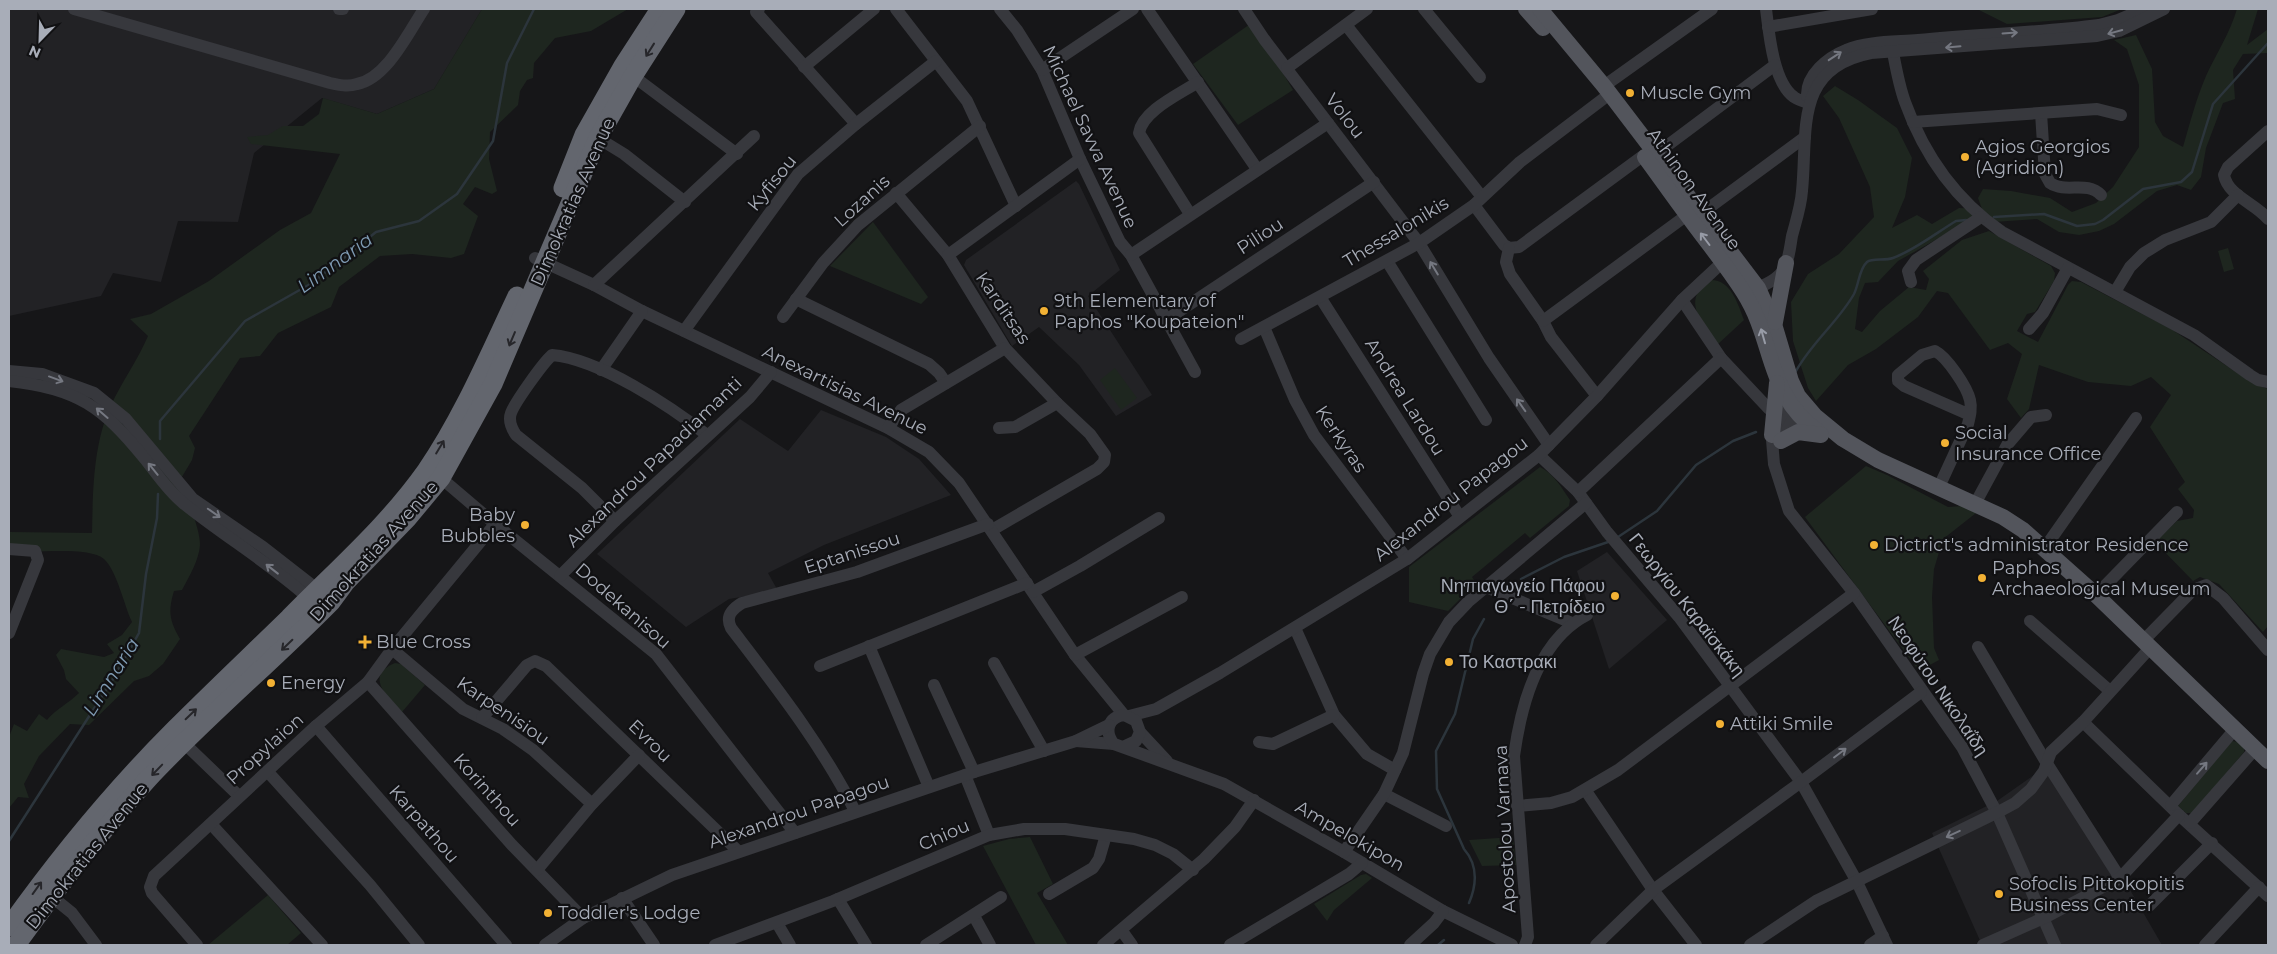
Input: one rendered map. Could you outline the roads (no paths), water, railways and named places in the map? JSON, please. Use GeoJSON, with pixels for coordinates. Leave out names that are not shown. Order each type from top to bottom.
{"type":"FeatureCollection","features":[{"type":"Feature","properties":{"kind":"highway","name":"Dimokratias Avenue"},"geometry":{"type":"LineString","coordinates":[[9,927],[40,883],[133,774],[174,730],[320,601],[345,583],[407,519],[441,478],[493,384],[540,260],[584,135],[623,66],[660,9]]}},
{"type":"Feature","properties":{"kind":"highway","name":"Dimokratias Avenue"},"geometry":{"type":"LineString","coordinates":[[16,945],[51,896],[109,822],[320,601],[426,471],[456,420],[540,260],[598,138],[633,76],[676,9]]}},
{"type":"Feature","properties":{"kind":"main road","name":"Athinon Avenue"},"geometry":{"type":"LineString","coordinates":[[1526,9],[1603,92]]}},
{"type":"Feature","properties":{"kind":"main road","name":"Athinon Avenue"},"geometry":{"type":"LineString","coordinates":[[1540,9],[1650,154],[1774,324],[1797,404]]}},
{"type":"Feature","properties":{"kind":"main road"},"geometry":{"type":"LineString","coordinates":[[1774,324],[1786,263]]}},
{"type":"Feature","properties":{"kind":"main road","name":"Athinon Avenue"},"geometry":{"type":"LineString","coordinates":[[1751,290],[1759,324],[1777,381],[1797,404]]}},
{"type":"Feature","properties":{"kind":"main road"},"geometry":{"type":"LineString","coordinates":[[1777,381],[1777,438],[1798,432],[1825,436]]}},
{"type":"Feature","properties":{"kind":"main road"},"geometry":{"type":"LineString","coordinates":[[1797,404],[1825,436],[1849,450],[1878,460],[2014,523],[2096,595],[2268,761]]}},
{"type":"Feature","properties":{"kind":"main road"},"geometry":{"type":"LineString","coordinates":[[1797,404],[1833,432],[1878,460]]}},
{"type":"Feature","properties":{"kind":"street"},"geometry":{"type":"LineString","coordinates":[[74,9],[345,86],[359,84],[380,73],[424,9]]}},
{"type":"Feature","properties":{"kind":"street"},"geometry":{"type":"LineString","coordinates":[[804,67],[874,9]]}},
{"type":"Feature","properties":{"kind":"street"},"geometry":{"type":"LineString","coordinates":[[896,9],[967,100],[1016,206]]}},
{"type":"Feature","properties":{"kind":"street","name":"Michael Savva Avenue"},"geometry":{"type":"LineString","coordinates":[[1000,9],[1017,30],[1042,70],[1080,159],[1120,242],[1131,255],[1195,372]]}},
{"type":"Feature","properties":{"kind":"street"},"geometry":{"type":"LineString","coordinates":[[1042,70],[1133,9]]}},
{"type":"Feature","properties":{"kind":"street"},"geometry":{"type":"LineString","coordinates":[[1146,9],[1257,169]]}},
{"type":"Feature","properties":{"kind":"street"},"geometry":{"type":"LineString","coordinates":[[1286,68],[1367,9]]}},
{"type":"Feature","properties":{"kind":"street"},"geometry":{"type":"LineString","coordinates":[[1424,9],[1480,77]]}},
{"type":"Feature","properties":{"kind":"street","name":"Thessalonikis"},"geometry":{"type":"LineString","coordinates":[[1241,339],[1419,243],[1478,201],[1520,162],[1603,92],[1712,9]]}},
{"type":"Feature","properties":{"kind":"street"},"geometry":{"type":"LineString","coordinates":[[1766,9],[1775,65],[1785,87],[1794,97],[1808,103]]}},
{"type":"Feature","properties":{"kind":"street"},"geometry":{"type":"LineString","coordinates":[[1768,27],[1822,13],[1872,9]]}},
{"type":"Feature","properties":{"kind":"street"},"geometry":{"type":"LineString","coordinates":[[1751,290],[1776,277],[1786,263],[1802,193],[1808,103],[1818,85],[1838,66],[1864,55],[1892,47],[2082,27],[2118,20],[2144,9]]}},
{"type":"Feature","properties":{"kind":"street"},"geometry":{"type":"LineString","coordinates":[[757,10],[804,67],[856,124]]}},
{"type":"Feature","properties":{"kind":"street","name":"Volou"},"geometry":{"type":"LineString","coordinates":[[1247,10],[1286,68],[1419,243],[1489,358],[1549,445]]}},
{"type":"Feature","properties":{"kind":"street"},"geometry":{"type":"LineString","coordinates":[[1892,47],[2097,36],[2119,31],[2160,10]]}},
{"type":"Feature","properties":{"kind":"street"},"geometry":{"type":"LineString","coordinates":[[1346,25],[1478,201],[1500,240],[1509,248],[1519,247],[1775,65]]}},
{"type":"Feature","properties":{"kind":"street"},"geometry":{"type":"LineString","coordinates":[[1892,47],[1904,101],[1913,122],[1945,178],[1981,217],[2002,232],[2204,341],[2258,380],[2268,382]]}},
{"type":"Feature","properties":{"kind":"street","name":"Kyfisou"},"geometry":{"type":"LineString","coordinates":[[684,331],[798,174],[856,124],[936,61]]}},
{"type":"Feature","properties":{"kind":"street"},"geometry":{"type":"LineString","coordinates":[[633,76],[737,154]]}},
{"type":"Feature","properties":{"kind":"street"},"geometry":{"type":"LineString","coordinates":[[1190,214],[1139,132],[1140,125],[1148,115],[1198,82]]}},
{"type":"Feature","properties":{"kind":"street"},"geometry":{"type":"LineString","coordinates":[[1913,122],[2097,109],[2122,115]]}},
{"type":"Feature","properties":{"kind":"street"},"geometry":{"type":"LineString","coordinates":[[2041,113],[2046,174],[2050,183],[2061,188],[2089,187],[2101,195]]}},
{"type":"Feature","properties":{"kind":"street"},"geometry":{"type":"LineString","coordinates":[[1131,255],[1328,123]]}},
{"type":"Feature","properties":{"kind":"street","name":"Lozanis"},"geometry":{"type":"LineString","coordinates":[[783,317],[840,244],[896,193],[980,126]]}},
{"type":"Feature","properties":{"kind":"street"},"geometry":{"type":"LineString","coordinates":[[2268,131],[2225,171],[2226,184],[2238,195],[2259,209],[2268,219]]}},
{"type":"Feature","properties":{"kind":"street"},"geometry":{"type":"LineString","coordinates":[[594,285],[737,154],[754,136]]}},
{"type":"Feature","properties":{"kind":"street"},"geometry":{"type":"LineString","coordinates":[[1543,321],[1805,137]]}},
{"type":"Feature","properties":{"kind":"street"},"geometry":{"type":"LineString","coordinates":[[598,138],[624,154],[685,202]]}},
{"type":"Feature","properties":{"kind":"street"},"geometry":{"type":"LineString","coordinates":[[948,256],[1080,159]]}},
{"type":"Feature","properties":{"kind":"street","name":"Piliou"},"geometry":{"type":"LineString","coordinates":[[1166,320],[1374,182]]}},
{"type":"Feature","properties":{"kind":"street","name":"Karditsas"},"geometry":{"type":"LineString","coordinates":[[896,193],[948,256],[1005,348],[1057,403],[1090,434],[1103,450],[1105,460]]}},
{"type":"Feature","properties":{"kind":"street"},"geometry":{"type":"LineString","coordinates":[[2115,292],[2130,267],[2144,253],[2165,240],[2211,222],[2238,195]]}},
{"type":"Feature","properties":{"kind":"street"},"geometry":{"type":"LineString","coordinates":[[1912,282],[1908,271],[1916,260],[1981,217]]}},
{"type":"Feature","properties":{"kind":"street"},"geometry":{"type":"LineString","coordinates":[[1509,248],[1506,262],[1510,274],[1543,321],[1551,337],[1597,396]]}},
{"type":"Feature","properties":{"kind":"street","name":"Alexandrou Papagou"},"geometry":{"type":"LineString","coordinates":[[1126,715],[1156,709],[1295,628],[1407,559],[1539,455],[1597,396],[1682,300],[1727,258]]}},
{"type":"Feature","properties":{"kind":"street","name":"Anexartisias Avenue"},"geometry":{"type":"LineString","coordinates":[[540,260],[594,285],[642,311],[888,428],[929,452],[959,483],[1075,655],[1101,689],[1126,715]]}},
{"type":"Feature","properties":{"kind":"street"},"geometry":{"type":"LineString","coordinates":[[1387,261],[1486,420]]}},
{"type":"Feature","properties":{"kind":"street"},"geometry":{"type":"LineString","coordinates":[[2029,329],[2044,313],[2068,268]]}},
{"type":"Feature","properties":{"kind":"street","name":"Andrea Lardou"},"geometry":{"type":"LineString","coordinates":[[1320,297],[1460,517]]}},
{"type":"Feature","properties":{"kind":"street"},"geometry":{"type":"LineString","coordinates":[[796,299],[929,364],[940,373],[946,383]]}},
{"type":"Feature","properties":{"kind":"street"},"geometry":{"type":"LineString","coordinates":[[1682,300],[1721,358],[1768,409]]}},
{"type":"Feature","properties":{"kind":"street"},"geometry":{"type":"LineString","coordinates":[[601,370],[642,311]]}},
{"type":"Feature","properties":{"kind":"street","name":"Kerkyras"},"geometry":{"type":"LineString","coordinates":[[1264,327],[1295,400],[1314,435],[1407,559]]}},
{"type":"Feature","properties":{"kind":"street"},"geometry":{"type":"LineString","coordinates":[[888,428],[901,410],[1005,348]]}},
{"type":"Feature","properties":{"kind":"street"},"geometry":{"type":"LineString","coordinates":[[1939,487],[1965,432],[1970,415],[1970,399],[1967,391],[1939,353],[1932,350],[1922,354],[1898,375],[1898,381],[1904,386],[1970,415]]}},
{"type":"Feature","properties":{"kind":"street"},"geometry":{"type":"LineString","coordinates":[[615,521],[582,488],[516,435],[511,427],[511,413],[544,362],[552,355],[564,356],[601,370],[641,390],[678,413],[708,435]]}},
{"type":"Feature","properties":{"kind":"street"},"geometry":{"type":"LineString","coordinates":[[1578,492],[1721,358]]}},
{"type":"Feature","properties":{"kind":"street"},"geometry":{"type":"LineString","coordinates":[[9,371],[42,374],[94,393],[116,410],[141,445],[174,485],[181,501],[268,566],[320,601]]}},
{"type":"Feature","properties":{"kind":"street","name":"Alexandrou Papadiamanti"},"geometry":{"type":"LineString","coordinates":[[560,576],[615,521],[750,397],[771,372]]}},
{"type":"Feature","properties":{"kind":"street"},"geometry":{"type":"LineString","coordinates":[[9,381],[39,384],[91,403],[141,445]]}},
{"type":"Feature","properties":{"kind":"street"},"geometry":{"type":"LineString","coordinates":[[999,428],[1015,427],[1057,403]]}},
{"type":"Feature","properties":{"kind":"street","name":"Νεοφύτου Νικολαΐδη"},"geometry":{"type":"LineString","coordinates":[[1797,404],[1777,438],[1773,458],[1783,497],[1789,511],[1854,593],[1962,747],[1997,813],[2055,945]]}},
{"type":"Feature","properties":{"kind":"street"},"geometry":{"type":"LineString","coordinates":[[1975,504],[2007,446],[2031,417],[2046,415]]}},
{"type":"Feature","properties":{"kind":"street"},"geometry":{"type":"LineString","coordinates":[[2044,548],[2136,418]]}},
{"type":"Feature","properties":{"kind":"street","name":"Γεωργίου Καραϊσκάκη"},"geometry":{"type":"LineString","coordinates":[[1539,455],[1578,492],[1607,532],[1679,617],[1801,782],[1856,880],[1885,941]]}},
{"type":"Feature","properties":{"kind":"street","name":"Eptanissou"},"geometry":{"type":"LineString","coordinates":[[855,811],[819,746],[731,628],[729,615],[733,608],[742,603],[857,572],[990,527],[1097,469],[1105,460]]}},
{"type":"Feature","properties":{"kind":"street","name":"Dodekanisou"},"geometry":{"type":"LineString","coordinates":[[441,478],[656,654],[795,833]]}},
{"type":"Feature","properties":{"kind":"street"},"geometry":{"type":"LineString","coordinates":[[1344,852],[1384,794],[1403,753],[1430,654],[1449,622],[1468,602],[1586,503]]}},
{"type":"Feature","properties":{"kind":"street"},"geometry":{"type":"LineString","coordinates":[[2096,595],[2177,512]]}},
{"type":"Feature","properties":{"kind":"street"},"geometry":{"type":"LineString","coordinates":[[820,666],[1030,587],[1080,566],[1158,518]]}},
{"type":"Feature","properties":{"kind":"street","name":"Propylaion"},"geometry":{"type":"LineString","coordinates":[[197,945],[157,899],[150,887],[150,881],[239,796],[368,682],[392,649],[495,524]]}},
{"type":"Feature","properties":{"kind":"street"},"geometry":{"type":"LineString","coordinates":[[9,549],[33,550],[38,556],[35,570],[9,633]]}},
{"type":"Feature","properties":{"kind":"street"},"geometry":{"type":"LineString","coordinates":[[1750,945],[1794,914],[1856,880],[2015,803],[2031,789],[2044,771],[2046,762],[2056,747],[2083,722],[2193,590],[2206,585],[2223,598],[2268,650]]}},
{"type":"Feature","properties":{"kind":"street"},"geometry":{"type":"LineString","coordinates":[[1486,587],[1572,623]]}},
{"type":"Feature","properties":{"kind":"street"},"geometry":{"type":"LineString","coordinates":[[1517,806],[1551,803],[1586,791],[1629,763],[1854,593]]}},
{"type":"Feature","properties":{"kind":"street"},"geometry":{"type":"LineString","coordinates":[[1075,655],[1182,597]]}},
{"type":"Feature","properties":{"kind":"street","name":"Apostolou Varnava"},"geometry":{"type":"LineString","coordinates":[[1525,945],[1528,937],[1514,756],[1518,727],[1526,697],[1541,665],[1572,623],[1588,615]]}},
{"type":"Feature","properties":{"kind":"street"},"geometry":{"type":"LineString","coordinates":[[2030,621],[2110,691]]}},
{"type":"Feature","properties":{"kind":"street"},"geometry":{"type":"LineString","coordinates":[[1295,628],[1334,715],[1367,754],[1395,770]]}},
{"type":"Feature","properties":{"kind":"street"},"geometry":{"type":"LineString","coordinates":[[869,646],[929,787]]}},
{"type":"Feature","properties":{"kind":"street"},"geometry":{"type":"LineString","coordinates":[[1978,647],[2046,762],[2120,878]]}},
{"type":"Feature","properties":{"kind":"street","name":"Karpenisiou"},"geometry":{"type":"LineString","coordinates":[[392,649],[463,709],[503,729],[533,750],[592,804]]}},
{"type":"Feature","properties":{"kind":"street","name":"Evrou"},"geometry":{"type":"LineString","coordinates":[[482,718],[527,665],[535,662],[546,666],[738,851]]}},
{"type":"Feature","properties":{"kind":"street"},"geometry":{"type":"LineString","coordinates":[[994,663],[1044,751]]}},
{"type":"Feature","properties":{"kind":"street","name":"Korinthou"},"geometry":{"type":"LineString","coordinates":[[368,682],[512,845],[583,918]]}},
{"type":"Feature","properties":{"kind":"street"},"geometry":{"type":"LineString","coordinates":[[934,685],[970,773],[989,835]]}},
{"type":"Feature","properties":{"kind":"street","name":"Anexartisias Avenue"},"geometry":{"type":"LineString","coordinates":[[1101,689],[1109,724]]}},
{"type":"Feature","properties":{"kind":"street"},"geometry":{"type":"LineString","coordinates":[[1596,945],[1653,890],[1922,692]]}},
{"type":"Feature","properties":{"kind":"street","name":"Alexandrou Papagou"},"geometry":{"type":"LineString","coordinates":[[1140,731],[1156,709]]}},
{"type":"Feature","properties":{"kind":"street"},"geometry":{"type":"LineString","coordinates":[[1126,715],[1136,721],[1140,731],[1136,741],[1119,745],[1108,733],[1109,724],[1116,716],[1126,715]]}},
{"type":"Feature","properties":{"kind":"street"},"geometry":{"type":"LineString","coordinates":[[1259,742],[1273,744],[1334,715]]}},
{"type":"Feature","properties":{"kind":"street"},"geometry":{"type":"LineString","coordinates":[[2083,722],[2179,815],[2264,892],[2205,945]]}},
{"type":"Feature","properties":{"kind":"street","name":"Alexandrou Papagou"},"geometry":{"type":"LineString","coordinates":[[545,945],[561,941],[583,918],[672,875],[855,811],[970,773],[1076,741],[1109,724]]}},
{"type":"Feature","properties":{"kind":"street","name":"Karpathou"},"geometry":{"type":"LineString","coordinates":[[316,726],[506,945]]}},
{"type":"Feature","properties":{"kind":"street"},"geometry":{"type":"LineString","coordinates":[[2170,805],[2236,729]]}},
{"type":"Feature","properties":{"kind":"street","name":"Ampelokipon"},"geometry":{"type":"LineString","coordinates":[[1140,731],[1168,762]]}},
{"type":"Feature","properties":{"kind":"street","name":"Alexandrou Papagou"},"geometry":{"type":"LineString","coordinates":[[1076,741],[1119,745]]}},
{"type":"Feature","properties":{"kind":"street"},"geometry":{"type":"LineString","coordinates":[[184,743],[239,796]]}},
{"type":"Feature","properties":{"kind":"street","name":"Ampelokipon"},"geometry":{"type":"LineString","coordinates":[[1119,745],[1224,784],[1496,942],[1512,945]]}},
{"type":"Feature","properties":{"kind":"street"},"geometry":{"type":"LineString","coordinates":[[2190,823],[2255,749]]}},
{"type":"Feature","properties":{"kind":"street"},"geometry":{"type":"LineString","coordinates":[[537,870],[592,804],[639,755]]}},
{"type":"Feature","properties":{"kind":"street"},"geometry":{"type":"LineString","coordinates":[[268,772],[370,885],[419,945]]}},
{"type":"Feature","properties":{"kind":"street"},"geometry":{"type":"LineString","coordinates":[[1586,791],[1653,890],[1696,945]]}},
{"type":"Feature","properties":{"kind":"street"},"geometry":{"type":"LineString","coordinates":[[1384,794],[1446,826]]}},
{"type":"Feature","properties":{"kind":"street"},"geometry":{"type":"LineString","coordinates":[[1103,945],[1192,870],[1235,827],[1254,800]]}},
{"type":"Feature","properties":{"kind":"street"},"geometry":{"type":"LineString","coordinates":[[1983,945],[2042,918],[2120,878],[2179,815]]}},
{"type":"Feature","properties":{"kind":"street"},"geometry":{"type":"LineString","coordinates":[[211,824],[322,945]]}},
{"type":"Feature","properties":{"kind":"street","name":"Chiou"},"geometry":{"type":"LineString","coordinates":[[715,945],[838,899],[989,835],[1029,829],[1065,829],[1134,839],[1155,845],[1173,854],[1192,870]]}},
{"type":"Feature","properties":{"kind":"street"},"geometry":{"type":"LineString","coordinates":[[1049,894],[1093,868],[1099,859],[1106,835]]}},
{"type":"Feature","properties":{"kind":"street"},"geometry":{"type":"LineString","coordinates":[[2150,906],[2212,843]]}},
{"type":"Feature","properties":{"kind":"street"},"geometry":{"type":"LineString","coordinates":[[1230,945],[1349,874],[1362,863]]}},
{"type":"Feature","properties":{"kind":"street"},"geometry":{"type":"LineString","coordinates":[[51,896],[72,913],[96,945]]}},
{"type":"Feature","properties":{"kind":"street"},"geometry":{"type":"LineString","coordinates":[[926,945],[1001,897]]}},
{"type":"Feature","properties":{"kind":"street"},"geometry":{"type":"LineString","coordinates":[[622,898],[654,945]]}},
{"type":"Feature","properties":{"kind":"street"},"geometry":{"type":"LineString","coordinates":[[838,899],[866,945]]}},
{"type":"Feature","properties":{"kind":"street"},"geometry":{"type":"LineString","coordinates":[[1410,945],[1434,923],[1443,911]]}},
{"type":"Feature","properties":{"kind":"street"},"geometry":{"type":"LineString","coordinates":[[974,916],[990,945]]}},
{"type":"Feature","properties":{"kind":"street"},"geometry":{"type":"LineString","coordinates":[[777,923],[790,945]]}},
{"type":"Feature","properties":{"kind":"street"},"geometry":{"type":"LineString","coordinates":[[1122,930],[1132,945]]}},
{"type":"Feature","properties":{"kind":"street"},"geometry":{"type":"LineString","coordinates":[[1870,945],[1885,941]]}},
{"type":"Feature","properties":{"kind":"waterway","name":"Limnaria"},"geometry":{"type":"LineString","coordinates":[[160,439],[160,421],[245,321],[312,283],[376,232],[419,221],[457,194],[493,141],[507,63],[534,9]]}},
{"type":"Feature","properties":{"kind":"waterway"},"geometry":{"type":"LineString","coordinates":[[1994,217],[2044,214],[2077,226],[2095,224],[2143,189],[2181,182],[2192,172],[2213,104],[2268,43]]}},
{"type":"Feature","properties":{"kind":"waterway"},"geometry":{"type":"LineString","coordinates":[[1796,371],[1848,304],[1854,294],[1862,269],[1867,262],[1890,259],[1901,255],[1956,221],[1966,220]]}},
{"type":"Feature","properties":{"kind":"waterway"},"geometry":{"type":"LineString","coordinates":[[1618,537],[1657,511],[1696,465],[1733,441],[1756,432]]}},
{"type":"Feature","properties":{"kind":"waterway","name":"Limnaria"},"geometry":{"type":"LineString","coordinates":[[9,841],[113,679],[139,633],[146,574],[157,518],[158,494]]}},
{"type":"Feature","properties":{"kind":"waterway"},"geometry":{"type":"LineString","coordinates":[[1521,579],[1564,557],[1611,541]]}},
{"type":"Feature","properties":{"kind":"waterway"},"geometry":{"type":"LineString","coordinates":[[1469,903],[1474,889],[1474,868],[1437,789],[1436,751],[1455,714],[1473,639],[1484,619]]}},
{"type":"Feature","properties":{"kind":"waterway"},"geometry":{"type":"LineString","coordinates":[[1438,945],[1444,940]]}},
{"type":"Feature","properties":{"kind":"place","name":"Muscle Gym"},"geometry":{"type":"Point","coordinates":[1630,93]}},
{"type":"Feature","properties":{"kind":"place","name":"Agios Georgios (Agridion)"},"geometry":{"type":"Point","coordinates":[1965,157]}},
{"type":"Feature","properties":{"kind":"place","name":"9th Elementary of Paphos \"Koupateion\""},"geometry":{"type":"Point","coordinates":[1044,311]}},
{"type":"Feature","properties":{"kind":"place","name":"Social Insurance Office"},"geometry":{"type":"Point","coordinates":[1945,443]}},
{"type":"Feature","properties":{"kind":"place","name":"Baby Bubbles"},"geometry":{"type":"Point","coordinates":[525,525]}},
{"type":"Feature","properties":{"kind":"place","name":"Dictrict's administrator Residence"},"geometry":{"type":"Point","coordinates":[1874,545]}},
{"type":"Feature","properties":{"kind":"place","name":"Paphos Archaeological Museum"},"geometry":{"type":"Point","coordinates":[1982,578]}},
{"type":"Feature","properties":{"kind":"place","name":"Νηπιαγωγείο Πάφου Θ΄ - Πετρίδειο"},"geometry":{"type":"Point","coordinates":[1615,596]}},
{"type":"Feature","properties":{"kind":"place","name":"Blue Cross"},"geometry":{"type":"Point","coordinates":[365,642]}},
{"type":"Feature","properties":{"kind":"place","name":"Το Καστρακι"},"geometry":{"type":"Point","coordinates":[1449,662]}},
{"type":"Feature","properties":{"kind":"place","name":"Energy"},"geometry":{"type":"Point","coordinates":[271,683]}},
{"type":"Feature","properties":{"kind":"place","name":"Attiki Smile"},"geometry":{"type":"Point","coordinates":[1720,724]}},
{"type":"Feature","properties":{"kind":"place","name":"Sofoclis Pittokopitis Business Center"},"geometry":{"type":"Point","coordinates":[1999,894]}},
{"type":"Feature","properties":{"kind":"place","name":"Toddler's Lodge"},"geometry":{"type":"Point","coordinates":[548,913]}}]}
